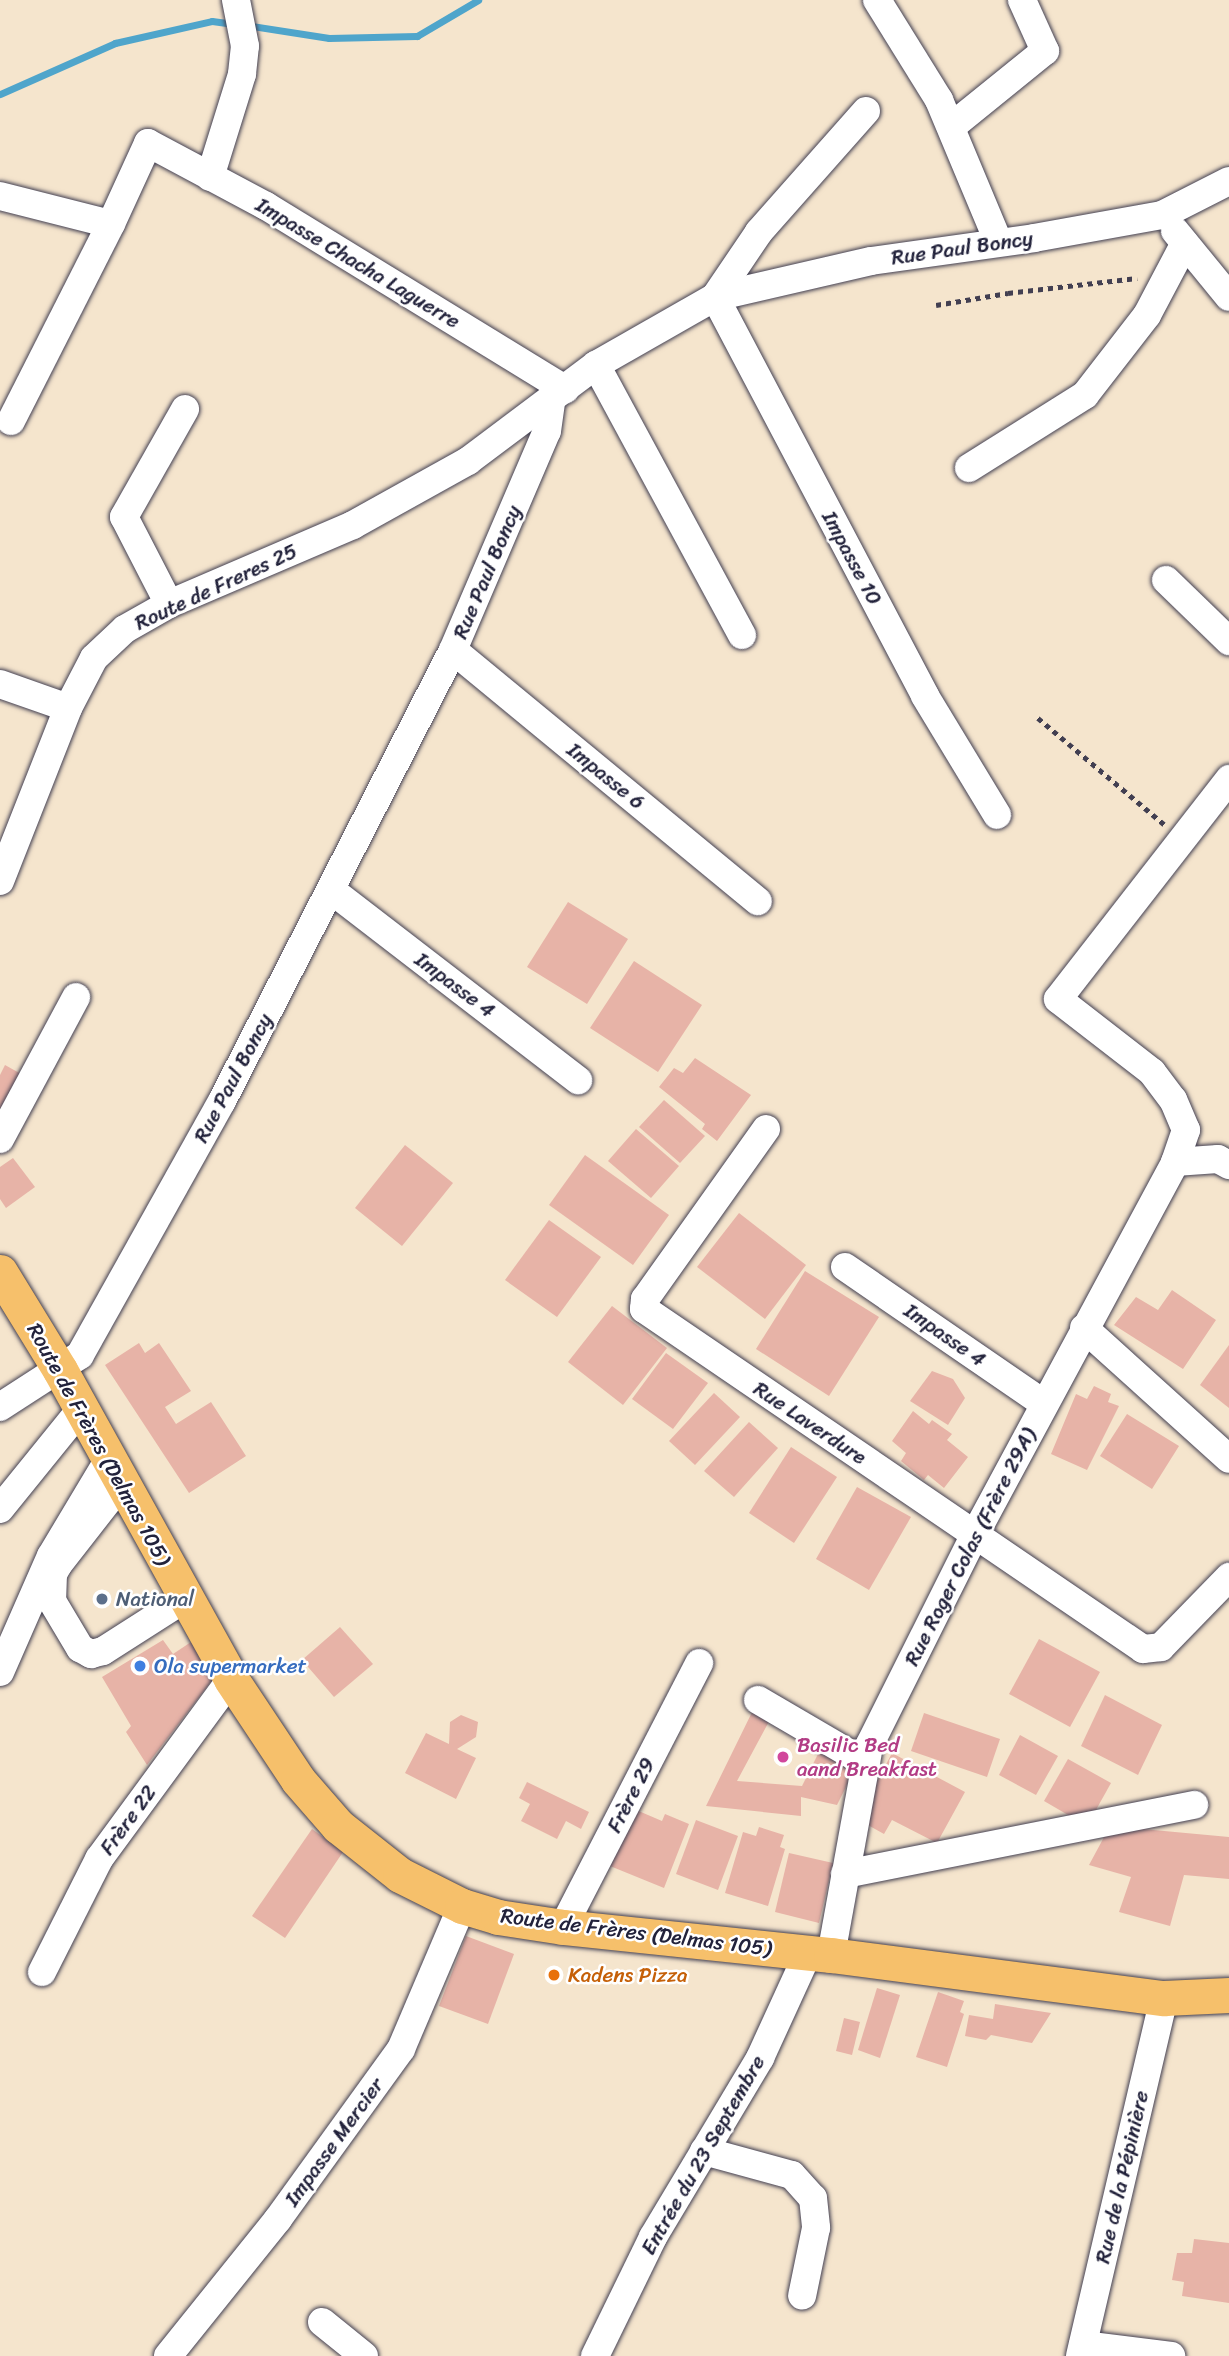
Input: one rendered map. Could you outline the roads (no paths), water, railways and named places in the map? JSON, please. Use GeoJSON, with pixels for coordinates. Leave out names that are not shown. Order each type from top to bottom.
{"type":"FeatureCollection","features":[{"type":"Feature","properties":{"kind":"main road","name":"Route de Frères (Delmas 105)"},"geometry":{"type":"LineString","coordinates":[[0,1272],[60,1370],[231,1679],[298,1780],[338,1826],[400,1875],[462,1906],[498,1917],[563,1927],[820,1954],[1164,1998],[1229,1995]]}},
{"type":"Feature","properties":{"kind":"street"},"geometry":{"type":"LineString","coordinates":[[877,0],[939,100],[998,241]]}},
{"type":"Feature","properties":{"kind":"street"},"geometry":{"type":"LineString","coordinates":[[951,127],[1045,51],[1022,0]]}},
{"type":"Feature","properties":{"kind":"street"},"geometry":{"type":"LineString","coordinates":[[210,177],[242,74],[245,46],[237,1]]}},
{"type":"Feature","properties":{"kind":"street"},"geometry":{"type":"LineString","coordinates":[[715,297],[759,232],[866,111]]}},
{"type":"Feature","properties":{"kind":"street","name":"Impasse Chacha Laguerre"},"geometry":{"type":"LineString","coordinates":[[111,224],[148,143],[266,206],[558,395]]}},
{"type":"Feature","properties":{"kind":"street","name":"Rue Paul Boncy"},"geometry":{"type":"LineString","coordinates":[[0,1407],[80,1355],[222,1101],[453,650],[547,431],[558,395],[600,372],[715,297],[871,261],[1034,238],[1162,215],[1229,181]]}},
{"type":"Feature","properties":{"kind":"street"},"geometry":{"type":"LineString","coordinates":[[0,195],[111,224],[10,421]]}},
{"type":"Feature","properties":{"kind":"street"},"geometry":{"type":"LineString","coordinates":[[1162,215],[1229,297]]}},
{"type":"Feature","properties":{"kind":"street"},"geometry":{"type":"LineString","coordinates":[[969,468],[1085,395],[1147,315],[1185,243]]}},
{"type":"Feature","properties":{"kind":"street","name":"Impasse 10"},"geometry":{"type":"LineString","coordinates":[[715,297],[925,696],[997,815]]}},
{"type":"Feature","properties":{"kind":"street"},"geometry":{"type":"LineString","coordinates":[[600,372],[742,635]]}},
{"type":"Feature","properties":{"kind":"street","name":"Route de Freres 25"},"geometry":{"type":"LineString","coordinates":[[0,881],[68,708],[94,658],[125,629],[169,604],[352,525],[468,461],[558,395]]}},
{"type":"Feature","properties":{"kind":"street"},"geometry":{"type":"LineString","coordinates":[[169,604],[124,517],[185,409]]}},
{"type":"Feature","properties":{"kind":"street"},"geometry":{"type":"LineString","coordinates":[[1166,580],[1229,641]]}},
{"type":"Feature","properties":{"kind":"street","name":"Impasse 6"},"geometry":{"type":"LineString","coordinates":[[453,650],[758,901]]}},
{"type":"Feature","properties":{"kind":"street"},"geometry":{"type":"LineString","coordinates":[[0,684],[68,708]]}},
{"type":"Feature","properties":{"kind":"street","name":"Rue Roger Colas (Frère 29A)"},"geometry":{"type":"LineString","coordinates":[[820,1954],[845,1874],[869,1746],[974,1535],[1175,1161],[1186,1130],[1173,1100],[1152,1072],[1058,999],[1229,779]]}},
{"type":"Feature","properties":{"kind":"street","name":"Impasse 4"},"geometry":{"type":"LineString","coordinates":[[331,890],[578,1080]]}},
{"type":"Feature","properties":{"kind":"street"},"geometry":{"type":"LineString","coordinates":[[0,1139],[76,997]]}},
{"type":"Feature","properties":{"kind":"street","name":"Rue Laverdure"},"geometry":{"type":"LineString","coordinates":[[766,1129],[645,1299],[644,1309],[1143,1649],[1161,1647],[1229,1577]]}},
{"type":"Feature","properties":{"kind":"street"},"geometry":{"type":"LineString","coordinates":[[1175,1161],[1218,1159],[1229,1164]]}},
{"type":"Feature","properties":{"kind":"street","name":"Impasse 4"},"geometry":{"type":"LineString","coordinates":[[845,1267],[1044,1404]]}},
{"type":"Feature","properties":{"kind":"street"},"geometry":{"type":"LineString","coordinates":[[1084,1328],[1229,1460]]}},
{"type":"Feature","properties":{"kind":"street"},"geometry":{"type":"LineString","coordinates":[[0,1509],[81,1409]]}},
{"type":"Feature","properties":{"kind":"street"},"geometry":{"type":"LineString","coordinates":[[116,1471],[53,1574],[52,1601],[80,1648],[91,1654],[103,1651],[186,1598]]}},
{"type":"Feature","properties":{"kind":"street"},"geometry":{"type":"LineString","coordinates":[[0,1672],[51,1556],[116,1471]]}},
{"type":"Feature","properties":{"kind":"street","name":"Frère 29"},"geometry":{"type":"LineString","coordinates":[[563,1927],[699,1663]]}},
{"type":"Feature","properties":{"kind":"street","name":"Frère 22"},"geometry":{"type":"LineString","coordinates":[[42,1972],[99,1859],[231,1679]]}},
{"type":"Feature","properties":{"kind":"street"},"geometry":{"type":"LineString","coordinates":[[758,1700],[866,1763]]}},
{"type":"Feature","properties":{"kind":"street"},"geometry":{"type":"LineString","coordinates":[[845,1874],[1194,1805]]}},
{"type":"Feature","properties":{"kind":"street","name":"Impasse Mercier"},"geometry":{"type":"LineString","coordinates":[[168,2356],[278,2219],[401,2049],[462,1906]]}},
{"type":"Feature","properties":{"kind":"street","name":"Entrée du 23 Septembre"},"geometry":{"type":"LineString","coordinates":[[595,2356],[653,2237],[820,1954]]}},
{"type":"Feature","properties":{"kind":"street","name":"Rue de la Pépinière"},"geometry":{"type":"LineString","coordinates":[[1082,2351],[1164,1998]]}},
{"type":"Feature","properties":{"kind":"street"},"geometry":{"type":"LineString","coordinates":[[704,2151],[792,2175],[813,2198],[816,2228],[802,2296]]}},
{"type":"Feature","properties":{"kind":"street"},"geometry":{"type":"LineString","coordinates":[[322,2322],[364,2356]]}},
{"type":"Feature","properties":{"kind":"street"},"geometry":{"type":"LineString","coordinates":[[1082,2351],[1171,2356]]}},
{"type":"Feature","properties":{"kind":"waterway"},"geometry":{"type":"LineString","coordinates":[[246,25],[329,38],[417,36],[478,0]]}},
{"type":"Feature","properties":{"kind":"waterway"},"geometry":{"type":"LineString","coordinates":[[0,94],[115,43],[212,21],[234,24]]}},
{"type":"Feature","properties":{"kind":"place","name":"National"},"geometry":{"type":"Point","coordinates":[102,1599]}},
{"type":"Feature","properties":{"kind":"place","name":"Ola supermarket"},"geometry":{"type":"Point","coordinates":[140,1666]}},
{"type":"Feature","properties":{"kind":"place","name":"Basilic Bed aand Breakfast"},"geometry":{"type":"Point","coordinates":[783,1757]}},
{"type":"Feature","properties":{"kind":"place","name":"Kadens Pizza"},"geometry":{"type":"Point","coordinates":[554,1975]}}]}
